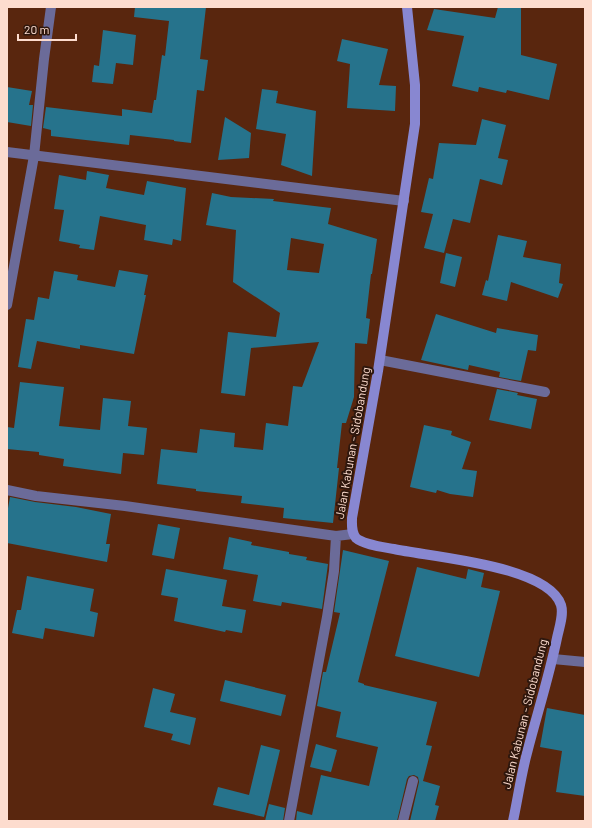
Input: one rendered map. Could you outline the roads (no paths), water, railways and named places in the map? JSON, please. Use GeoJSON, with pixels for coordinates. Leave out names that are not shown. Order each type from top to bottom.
{"type":"FeatureCollection","features":[{"type":"Feature","properties":{"kind":"street"},"geometry":{"type":"LineString","coordinates":[[7,305],[34,156],[51,7]]}},
{"type":"Feature","properties":{"kind":"street","name":"Jalan Kabunan - Sidobandung"},"geometry":{"type":"LineString","coordinates":[[407,7],[416,102],[413,144],[380,360],[352,518],[352,528],[354,534],[362,542],[507,570],[542,584],[555,595],[561,606],[562,613],[552,659],[527,754],[513,821]]}},
{"type":"Feature","properties":{"kind":"street"},"geometry":{"type":"LineString","coordinates":[[7,152],[404,200]]}},
{"type":"Feature","properties":{"kind":"street"},"geometry":{"type":"LineString","coordinates":[[380,360],[545,392]]}},
{"type":"Feature","properties":{"kind":"street"},"geometry":{"type":"LineString","coordinates":[[7,490],[36,496],[125,506],[336,536],[354,534]]}},
{"type":"Feature","properties":{"kind":"street"},"geometry":{"type":"LineString","coordinates":[[289,821],[329,605],[334,571],[336,536]]}},
{"type":"Feature","properties":{"kind":"street"},"geometry":{"type":"LineString","coordinates":[[552,659],[585,662]]}},
{"type":"Feature","properties":{"kind":"street"},"geometry":{"type":"LineString","coordinates":[[403,821],[413,781]]}}]}
